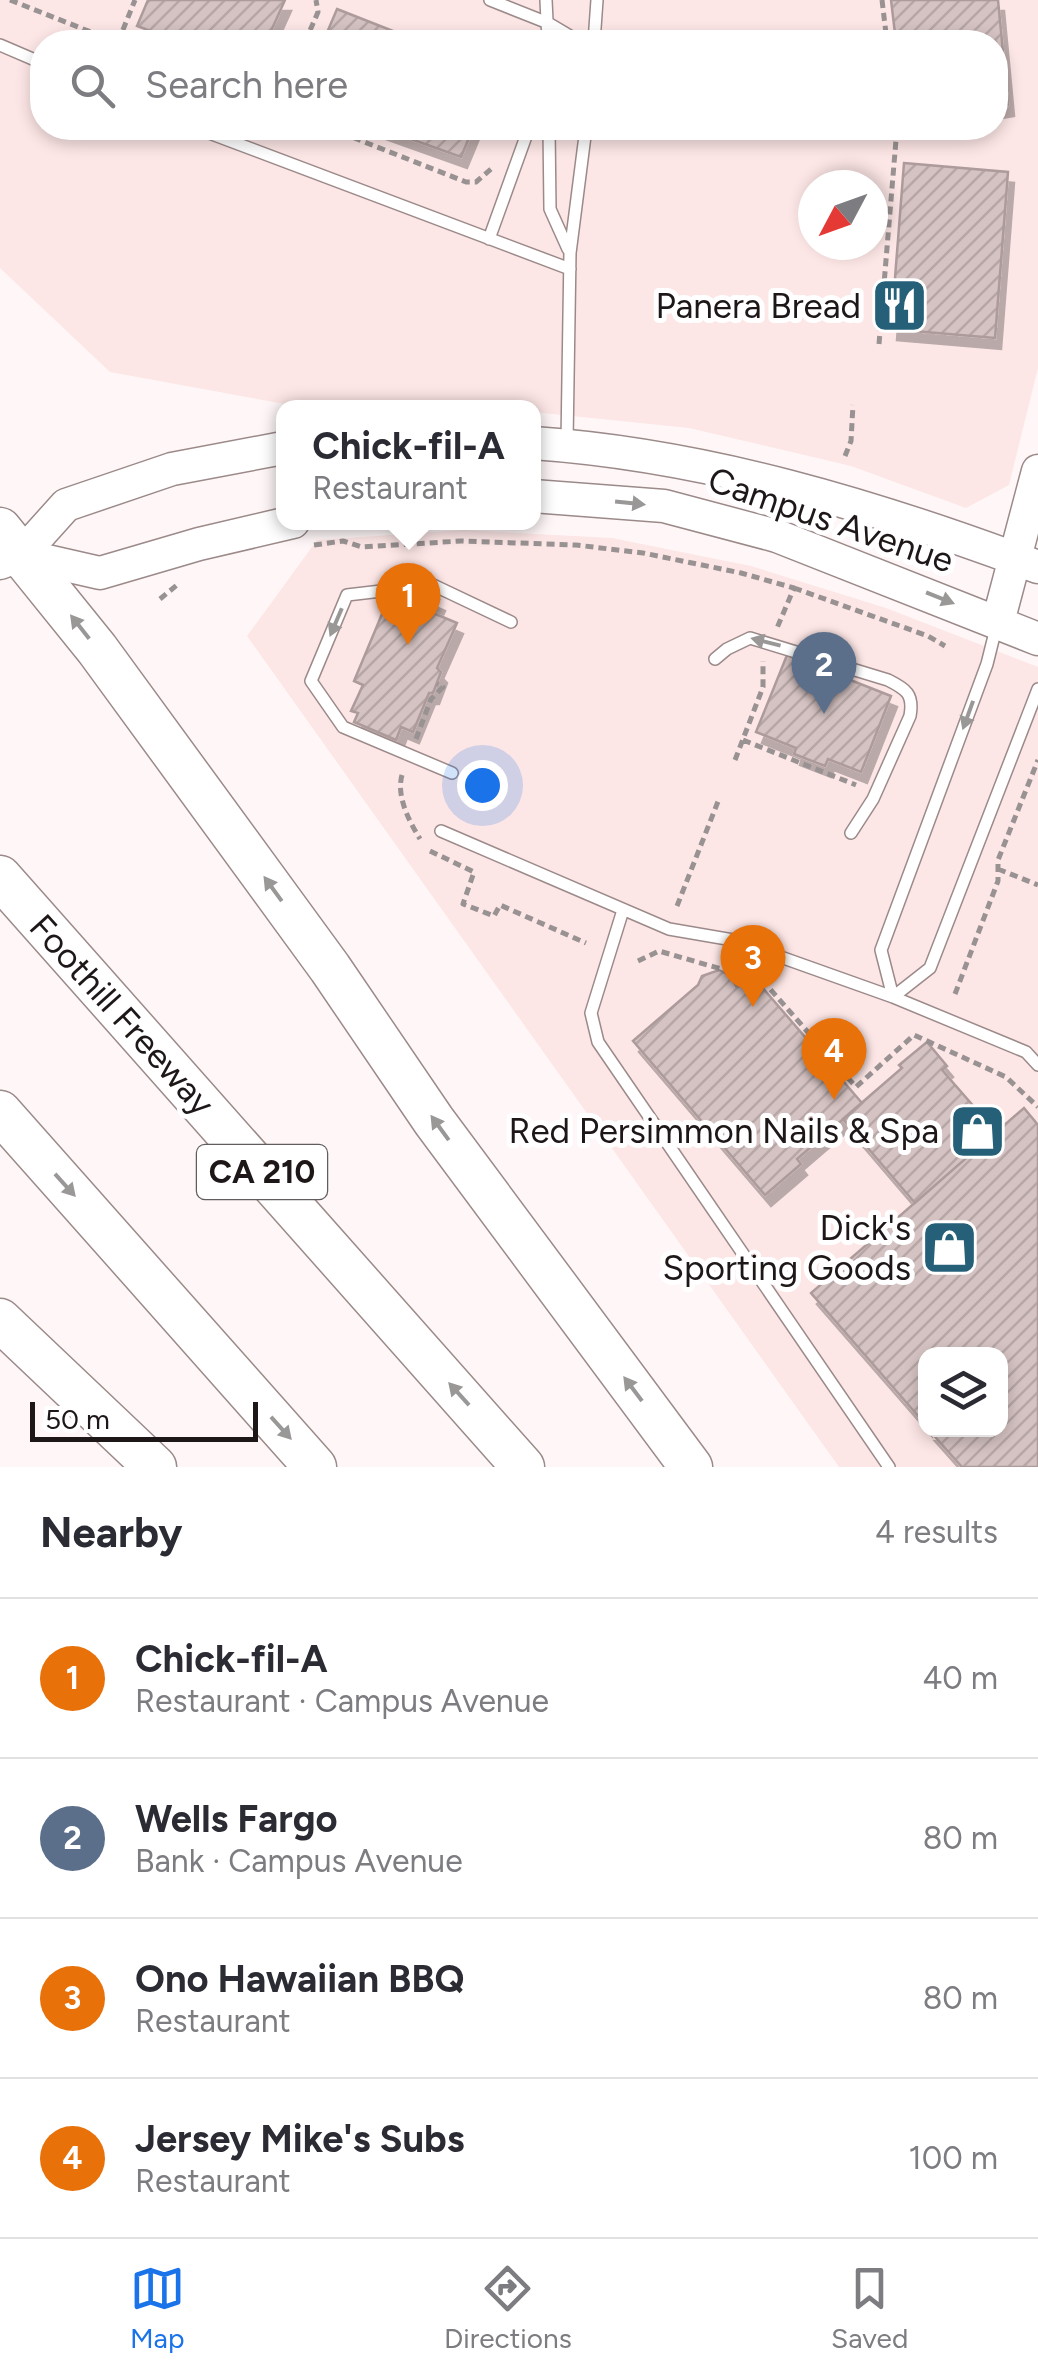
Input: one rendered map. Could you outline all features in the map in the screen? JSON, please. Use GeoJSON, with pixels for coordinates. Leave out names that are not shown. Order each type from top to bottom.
{"type":"FeatureCollection","features":[{"type":"Feature","properties":{"kind":"highway"},"geometry":{"type":"LineString","coordinates":[[7,549],[98,649],[330,968],[434,1121],[692,1467]]}},
{"type":"Feature","properties":{"kind":"highway","name":"Foothill Freeway"},"geometry":{"type":"LineString","coordinates":[[0,877],[524,1467]]}},
{"type":"Feature","properties":{"kind":"highway"},"geometry":{"type":"LineString","coordinates":[[0,1112],[315,1467]]}},
{"type":"Feature","properties":{"kind":"highway"},"geometry":{"type":"LineString","coordinates":[[0,1320],[155,1467]]}},
{"type":"Feature","properties":{"kind":"main road","name":"Campus Avenue"},"geometry":{"type":"LineString","coordinates":[[541,443],[623,450],[732,470],[950,535],[1026,563]]}},
{"type":"Feature","properties":{"kind":"main road"},"geometry":{"type":"LineString","coordinates":[[7,549],[66,504],[172,470],[276,449]]}},
{"type":"Feature","properties":{"kind":"main road"},"geometry":{"type":"LineString","coordinates":[[998,622],[1026,563],[1038,471]]}},
{"type":"Feature","properties":{"kind":"main road","name":"Campus Avenue"},"geometry":{"type":"LineString","coordinates":[[541,497],[664,506],[777,536],[1038,639]]}},
{"type":"Feature","properties":{"kind":"main road"},"geometry":{"type":"LineString","coordinates":[[7,549],[100,574],[200,544],[296,535]]}},
{"type":"Feature","properties":{"kind":"lane"},"geometry":{"type":"LineString","coordinates":[[490,0],[560,30]]}},
{"type":"Feature","properties":{"kind":"lane"},"geometry":{"type":"LineString","coordinates":[[546,0],[548,30]]}},
{"type":"Feature","properties":{"kind":"lane"},"geometry":{"type":"LineString","coordinates":[[595,30],[596,0]]}},
{"type":"Feature","properties":{"kind":"lane"},"geometry":{"type":"LineString","coordinates":[[0,45],[30,58]]}},
{"type":"Feature","properties":{"kind":"lane"},"geometry":{"type":"LineString","coordinates":[[228,140],[570,270]]}},
{"type":"Feature","properties":{"kind":"lane"},"geometry":{"type":"LineString","coordinates":[[490,239],[525,140]]}},
{"type":"Feature","properties":{"kind":"lane"},"geometry":{"type":"LineString","coordinates":[[549,140],[550,208],[570,253]]}},
{"type":"Feature","properties":{"kind":"lane"},"geometry":{"type":"LineString","coordinates":[[566,445],[570,253],[584,140]]}},
{"type":"Feature","properties":{"kind":"lane"},"geometry":{"type":"LineString","coordinates":[[452,773],[343,727],[311,681],[347,595],[433,586],[511,622]]}},
{"type":"Feature","properties":{"kind":"lane"},"geometry":{"type":"LineString","coordinates":[[892,996],[881,950],[987,664],[998,622]]}},
{"type":"Feature","properties":{"kind":"lane"},"geometry":{"type":"LineString","coordinates":[[716,659],[750,638],[888,680],[906,690],[912,702],[910,716],[874,798],[851,834]]}},
{"type":"Feature","properties":{"kind":"lane"},"geometry":{"type":"LineString","coordinates":[[892,996],[930,968],[1038,689]]}},
{"type":"Feature","properties":{"kind":"lane"},"geometry":{"type":"LineString","coordinates":[[441,831],[668,929],[734,940],[892,996],[1026,1052],[1038,1065]]}},
{"type":"Feature","properties":{"kind":"lane"},"geometry":{"type":"LineString","coordinates":[[623,910],[591,1013],[598,1042],[888,1467]]}},
{"type":"Feature","properties":{"kind":"path"},"geometry":{"type":"LineString","coordinates":[[10,0],[27,3],[89,30]]}},
{"type":"Feature","properties":{"kind":"path"},"geometry":{"type":"LineString","coordinates":[[122,30],[135,0]]}},
{"type":"Feature","properties":{"kind":"path"},"geometry":{"type":"LineString","coordinates":[[310,30],[318,12],[316,0]]}},
{"type":"Feature","properties":{"kind":"path"},"geometry":{"type":"LineString","coordinates":[[882,0],[886,30]]}},
{"type":"Feature","properties":{"kind":"path"},"geometry":{"type":"LineString","coordinates":[[360,140],[466,182],[486,176],[495,165]]}},
{"type":"Feature","properties":{"kind":"path"},"geometry":{"type":"LineString","coordinates":[[878,344],[896,140]]}},
{"type":"Feature","properties":{"kind":"path"},"geometry":{"type":"LineString","coordinates":[[845,456],[851,441],[853,406]]}},
{"type":"Feature","properties":{"kind":"path"},"geometry":{"type":"LineString","coordinates":[[296,535],[362,547],[461,541],[576,545],[643,553],[794,588],[895,623],[946,646]]}},
{"type":"Feature","properties":{"kind":"path"},"geometry":{"type":"LineString","coordinates":[[160,599],[185,579]]}},
{"type":"Feature","properties":{"kind":"path"},"geometry":{"type":"LineString","coordinates":[[735,760],[763,687],[762,662],[794,588]]}},
{"type":"Feature","properties":{"kind":"path"},"geometry":{"type":"LineString","coordinates":[[413,746],[431,699],[443,687],[436,684]]}},
{"type":"Feature","properties":{"kind":"path"},"geometry":{"type":"LineString","coordinates":[[743,740],[809,763],[865,789]]}},
{"type":"Feature","properties":{"kind":"path"},"geometry":{"type":"LineString","coordinates":[[956,994],[998,881],[998,860],[1038,760]]}},
{"type":"Feature","properties":{"kind":"path"},"geometry":{"type":"LineString","coordinates":[[404,766],[399,785],[416,834],[440,859],[474,872],[464,904],[494,916],[500,905],[586,943]]}},
{"type":"Feature","properties":{"kind":"path"},"geometry":{"type":"LineString","coordinates":[[678,906],[719,800]]}},
{"type":"Feature","properties":{"kind":"path"},"geometry":{"type":"LineString","coordinates":[[998,869],[1038,885]]}},
{"type":"Feature","properties":{"kind":"path"},"geometry":{"type":"LineString","coordinates":[[638,961],[659,951],[763,980],[856,1087],[914,1035],[1006,1077],[1038,1107]]}},
{"type":"Feature","properties":{"kind":"shaded area"},"geometry":{"type":"Polygon","coordinates":[[[0,0],[1038,0],[1038,368],[1009,485],[966,508],[851,466],[689,428],[541,413],[541,400],[276,402],[110,372],[0,268],[0,0]]]}},
{"type":"Feature","properties":{"kind":"shaded area"},"geometry":{"type":"Polygon","coordinates":[[[464,530],[612,538],[751,566],[886,608],[1038,667],[1038,1467],[839,1467],[247,636],[317,540],[464,530]]]}},
{"type":"Feature","properties":{"kind":"building"},"geometry":{"type":"Polygon","coordinates":[[[148,0],[285,0],[271,30],[148,30],[137,26],[148,0]]]}},
{"type":"Feature","properties":{"kind":"building"},"geometry":{"type":"Polygon","coordinates":[[[891,0],[998,0],[1001,30],[895,30],[891,0]]]}},
{"type":"Feature","properties":{"kind":"building"},"geometry":{"type":"Polygon","coordinates":[[[337,9],[390,30],[328,30],[337,9]]]}},
{"type":"Feature","properties":{"kind":"building"},"geometry":{"type":"Polygon","coordinates":[[[414,140],[468,140],[461,157],[414,140]]]}},
{"type":"Feature","properties":{"kind":"building"},"geometry":{"type":"Polygon","coordinates":[[[904,163],[1008,172],[995,338],[891,329],[904,163]]]}},
{"type":"Feature","properties":{"kind":"building"},"geometry":{"type":"Polygon","coordinates":[[[418,591],[439,600],[433,613],[457,623],[437,668],[441,672],[433,693],[429,693],[413,732],[401,727],[396,740],[354,722],[358,713],[351,711],[363,685],[354,681],[390,595],[413,605],[418,591]]]}},
{"type":"Feature","properties":{"kind":"building"},"geometry":{"type":"Polygon","coordinates":[[[787,655],[891,696],[861,772],[828,759],[825,766],[794,754],[796,748],[756,732],[787,655]]]}},
{"type":"Feature","properties":{"kind":"building"},"geometry":{"type":"Polygon","coordinates":[[[719,970],[731,976],[736,986],[761,986],[862,1103],[797,1159],[801,1164],[765,1195],[633,1041],[698,985],[702,976],[719,970]]]}},
{"type":"Feature","properties":{"kind":"building"},"geometry":{"type":"Polygon","coordinates":[[[927,1042],[947,1066],[942,1070],[996,1132],[915,1203],[843,1119],[927,1042]]]}},
{"type":"Feature","properties":{"kind":"building","name":"Dick's Sporting Goods"},"geometry":{"type":"Polygon","coordinates":[[[1024,1108],[1038,1125],[1038,1467],[962,1467],[935,1437],[1008,1437],[1008,1347],[918,1347],[918,1416],[811,1293],[1024,1108]]]}},
{"type":"Feature","properties":{"kind":"place","name":"Panera Bread"},"geometry":{"type":"Point","coordinates":[900,306]}},
{"type":"Feature","properties":{"kind":"place","name":"Chick-fil-A"},"geometry":{"type":"Point","coordinates":[408,645]}},
{"type":"Feature","properties":{"kind":"place","name":"Wells Fargo"},"geometry":{"type":"Point","coordinates":[824,714]}},
{"type":"Feature","properties":{"kind":"place","name":"Ono Hawaiian BBQ"},"geometry":{"type":"Point","coordinates":[753,1007]}},
{"type":"Feature","properties":{"kind":"place","name":"Jersey Mike's Subs"},"geometry":{"type":"Point","coordinates":[834,1100]}},
{"type":"Feature","properties":{"kind":"place","name":"Red Persimmon Nails & Spa"},"geometry":{"type":"Point","coordinates":[978,1131]}},
{"type":"Feature","properties":{"kind":"place","name":"Dick's Sporting Goods"},"geometry":{"type":"Point","coordinates":[950,1248]}}]}
